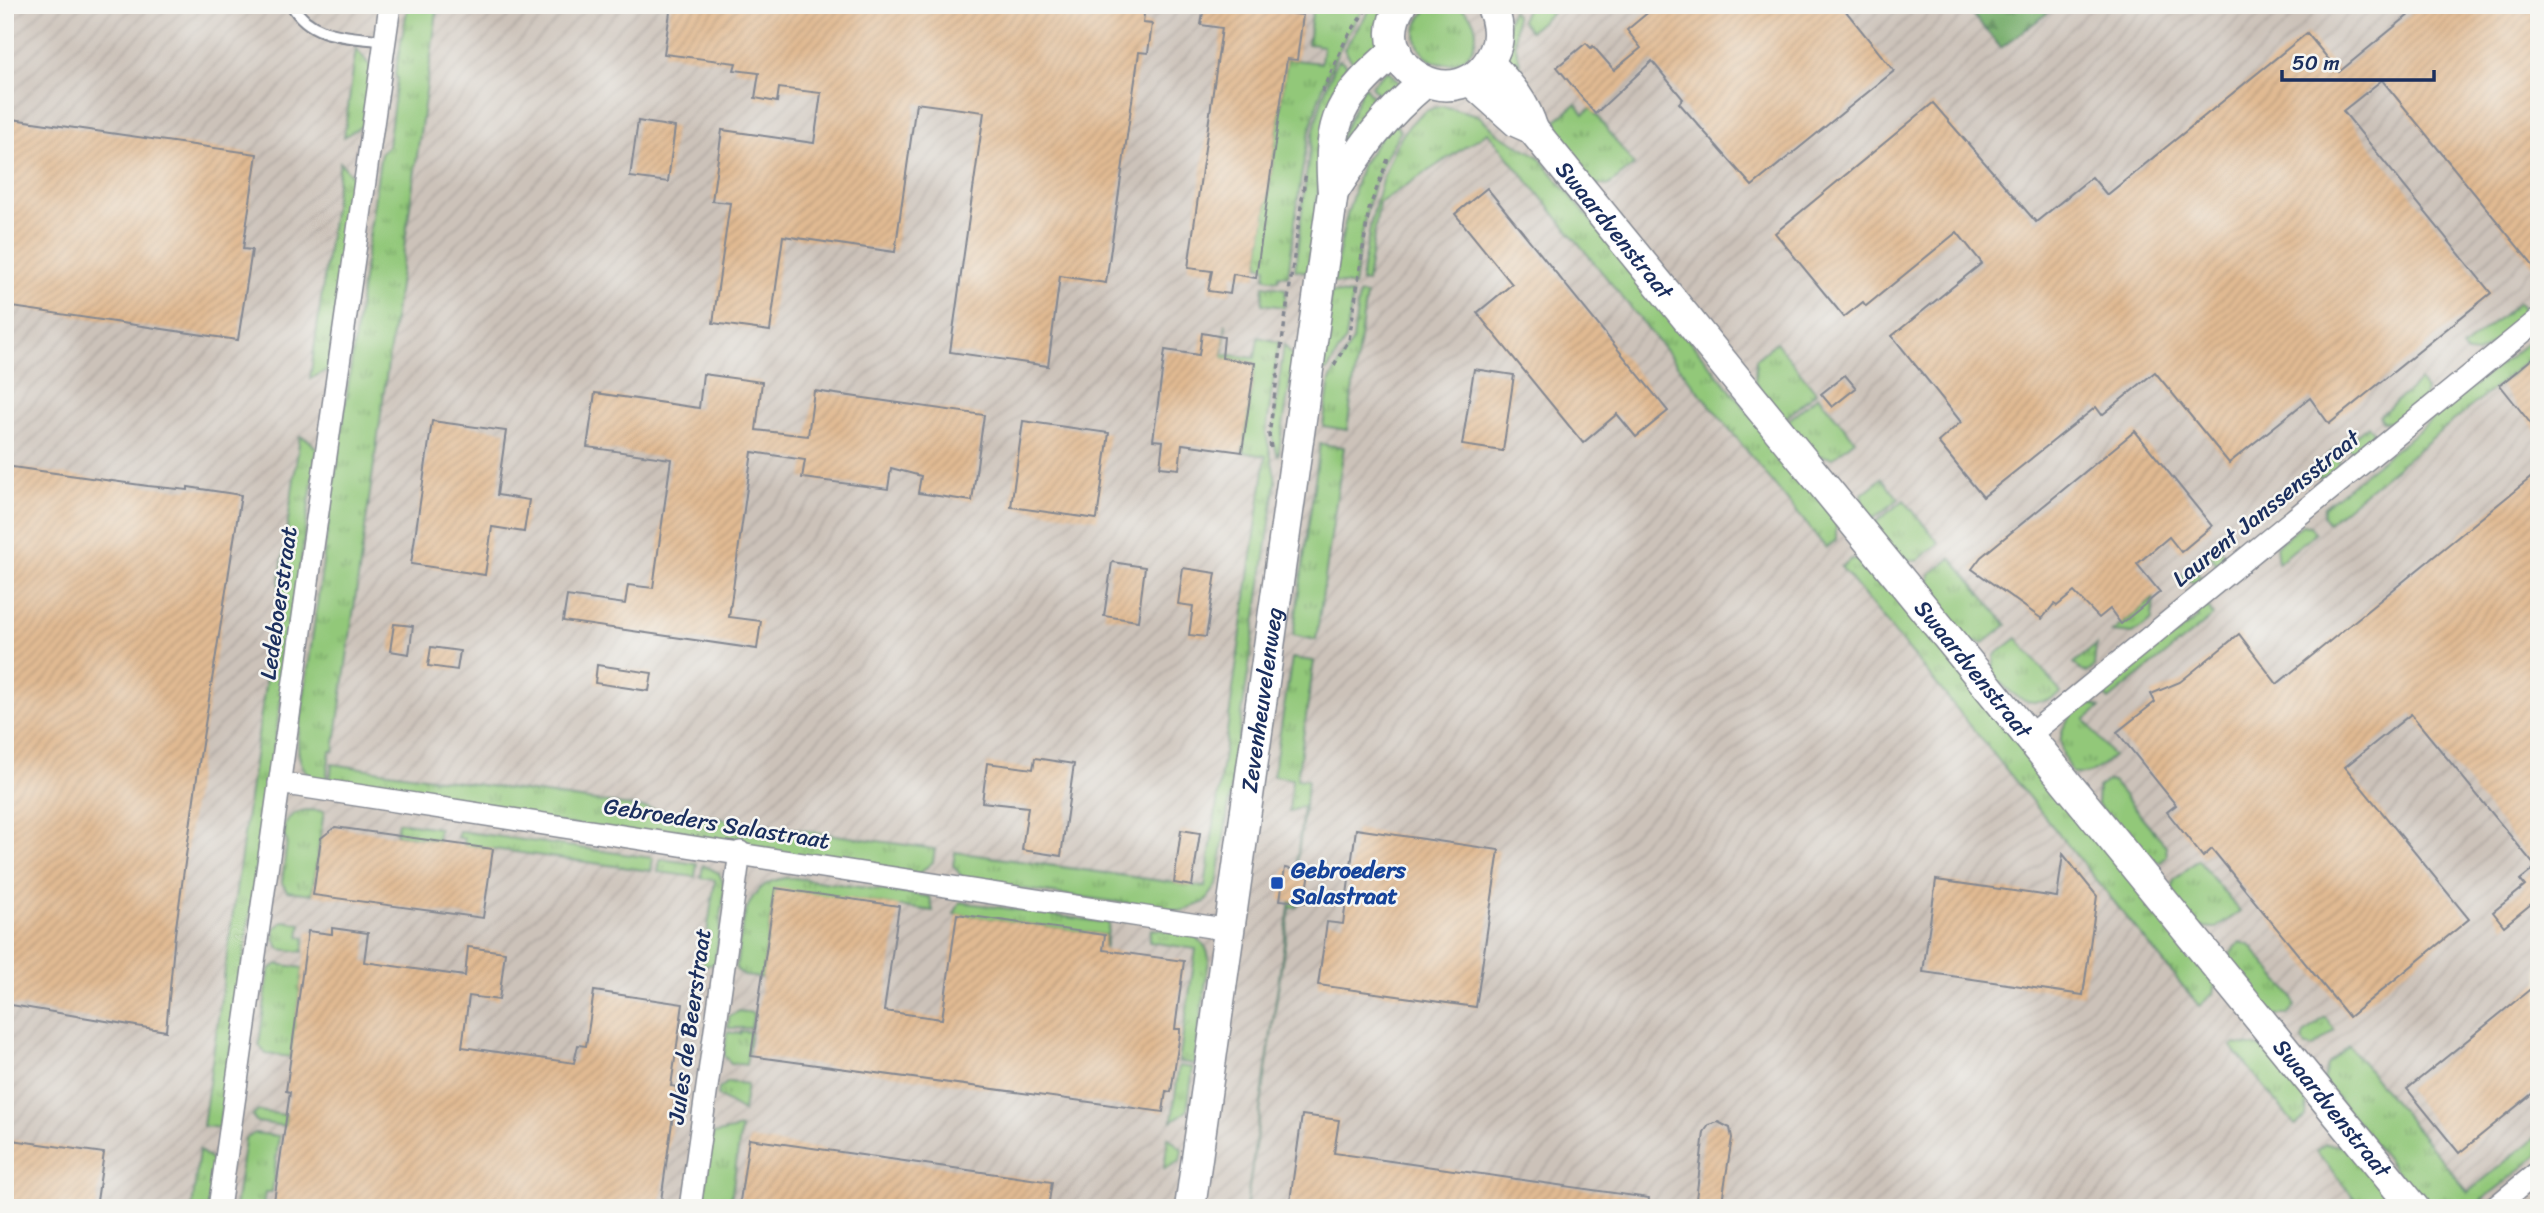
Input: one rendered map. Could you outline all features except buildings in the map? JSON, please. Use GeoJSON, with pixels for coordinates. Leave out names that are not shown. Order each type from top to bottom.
{"type":"FeatureCollection","features":[{"type":"Feature","properties":{"kind":"street","name":"Ledeboerstraat"},"geometry":{"type":"LineString","coordinates":[[219,1208],[390,5]]}},
{"type":"Feature","properties":{"kind":"street"},"geometry":{"type":"LineString","coordinates":[[1401,5],[1394,22],[1395,50],[1407,69],[1425,82],[1448,85],[1479,71],[1497,46],[1495,7]]}},
{"type":"Feature","properties":{"kind":"street","name":"Zevenheuvelenweg"},"geometry":{"type":"LineString","coordinates":[[1190,1208],[1333,192],[1329,150],[1337,120],[1362,80],[1395,50]]}},
{"type":"Feature","properties":{"kind":"street","name":"Swaardvenstraat"},"geometry":{"type":"LineString","coordinates":[[1479,71],[1517,122],[1533,130],[2414,1208]]}},
{"type":"Feature","properties":{"kind":"street","name":"Zevenheuvelenweg"},"geometry":{"type":"LineString","coordinates":[[1333,192],[1367,139],[1390,112],[1425,82]]}},
{"type":"Feature","properties":{"kind":"street","name":"Laurent Janssensstraat"},"geometry":{"type":"LineString","coordinates":[[2028,737],[2539,319]]}},
{"type":"Feature","properties":{"kind":"street","name":"Gebroeders Salastraat"},"geometry":{"type":"LineString","coordinates":[[279,783],[740,852],[1230,930]]}},
{"type":"Feature","properties":{"kind":"street","name":"Jules de Beerstraat"},"geometry":{"type":"LineString","coordinates":[[690,1208],[740,852]]}},
{"type":"Feature","properties":{"kind":"street"},"geometry":{"type":"LineString","coordinates":[[2494,1208],[2539,1171]]}},
{"type":"Feature","properties":{"kind":"lane"},"geometry":{"type":"LineString","coordinates":[[292,5],[300,20],[321,32],[385,41]]}},
{"type":"Feature","properties":{"kind":"path"},"geometry":{"type":"LineString","coordinates":[[1319,101],[1339,54],[1369,5]]}},
{"type":"Feature","properties":{"kind":"path"},"geometry":{"type":"LineString","coordinates":[[1275,458],[1269,435],[1306,170]]}},
{"type":"Feature","properties":{"kind":"shaded area"},"geometry":{"type":"Polygon","coordinates":[[[5,5],[2539,5],[2539,1208],[5,1208],[5,5]]]}},
{"type":"Feature","properties":{"kind":"green space"},"geometry":{"type":"Polygon","coordinates":[[[1440,4],[1452,4],[1471,17],[1476,34],[1474,46],[1463,59],[1452,64],[1440,64],[1421,51],[1416,40],[1416,28],[1429,9],[1440,4]]]}},
{"type":"Feature","properties":{"kind":"green space"},"geometry":{"type":"Polygon","coordinates":[[[408,5],[438,5],[334,751],[330,751],[325,789],[312,779],[304,768],[299,755],[298,739],[381,152],[388,146],[397,78],[395,75],[408,5]]]}},
{"type":"Feature","properties":{"kind":"green space"},"geometry":{"type":"Polygon","coordinates":[[[1313,5],[1366,5],[1345,37],[1318,102],[1302,169],[1288,276],[1279,275],[1278,280],[1265,278],[1266,267],[1258,265],[1287,59],[1321,63],[1323,46],[1308,44],[1313,5]]]}},
{"type":"Feature","properties":{"kind":"green space"},"geometry":{"type":"Polygon","coordinates":[[[1373,5],[1391,5],[1382,43],[1359,72],[1344,49],[1373,5]]]}},
{"type":"Feature","properties":{"kind":"green space"},"geometry":{"type":"Polygon","coordinates":[[[1528,5],[1561,5],[1530,31],[1521,20],[1528,5]]]}},
{"type":"Feature","properties":{"kind":"green space"},"geometry":{"type":"Polygon","coordinates":[[[1964,5],[2056,5],[2057,6],[2001,48],[1964,5]]]}},
{"type":"Feature","properties":{"kind":"green space"},"geometry":{"type":"Polygon","coordinates":[[[1512,10],[1516,15],[1515,43],[1525,84],[1509,73],[1507,65],[1506,33],[1512,10]]]}},
{"type":"Feature","properties":{"kind":"green space"},"geometry":{"type":"Polygon","coordinates":[[[356,48],[371,67],[363,125],[344,137],[356,48]]]}},
{"type":"Feature","properties":{"kind":"green space"},"geometry":{"type":"Polygon","coordinates":[[[1338,60],[1355,76],[1321,168],[1308,272],[1295,270],[1313,136],[1327,84],[1338,60]]]}},
{"type":"Feature","properties":{"kind":"green space"},"geometry":{"type":"Polygon","coordinates":[[[1388,70],[1403,87],[1385,102],[1371,86],[1388,70]]]}},
{"type":"Feature","properties":{"kind":"green space"},"geometry":{"type":"Polygon","coordinates":[[[1364,86],[1383,109],[1357,142],[1337,146],[1364,86]]]}},
{"type":"Feature","properties":{"kind":"green space"},"geometry":{"type":"Polygon","coordinates":[[[1576,104],[1584,114],[1591,108],[1634,165],[1608,186],[1594,184],[1569,152],[1555,121],[1576,104]]]}},
{"type":"Feature","properties":{"kind":"green space"},"geometry":{"type":"Polygon","coordinates":[[[1443,106],[1478,115],[1499,134],[1538,156],[1836,519],[1836,540],[1826,548],[1488,132],[1379,203],[1367,282],[1361,282],[1374,208],[1393,152],[1407,129],[1423,113],[1443,106]]]}},
{"type":"Feature","properties":{"kind":"green space"},"geometry":{"type":"Polygon","coordinates":[[[1392,120],[1401,131],[1374,186],[1364,225],[1354,286],[1333,282],[1345,223],[1361,166],[1392,120]]]}},
{"type":"Feature","properties":{"kind":"green space"},"geometry":{"type":"Polygon","coordinates":[[[340,162],[355,179],[328,370],[310,379],[340,162]]]}},
{"type":"Feature","properties":{"kind":"green space"},"geometry":{"type":"Polygon","coordinates":[[[1264,285],[1286,289],[1284,307],[1262,304],[1264,285]]]}},
{"type":"Feature","properties":{"kind":"green space"},"geometry":{"type":"Polygon","coordinates":[[[1331,292],[1353,295],[1346,339],[1327,371],[1320,370],[1331,292]]]}},
{"type":"Feature","properties":{"kind":"green space"},"geometry":{"type":"Polygon","coordinates":[[[1359,294],[1366,295],[1347,430],[1323,426],[1330,380],[1353,340],[1359,294]]]}},
{"type":"Feature","properties":{"kind":"green space"},"geometry":{"type":"Polygon","coordinates":[[[2519,302],[2525,309],[2523,318],[2478,354],[2467,353],[2462,348],[2519,302]]]}},
{"type":"Feature","properties":{"kind":"green space"},"geometry":{"type":"Polygon","coordinates":[[[1226,323],[1223,354],[1255,358],[1258,337],[1279,342],[1266,433],[1276,481],[1217,885],[1205,902],[1182,911],[965,881],[953,865],[955,852],[1205,887],[1266,456],[1242,452],[1255,363],[1222,358],[1226,323]]]}},
{"type":"Feature","properties":{"kind":"green space"},"geometry":{"type":"Polygon","coordinates":[[[2539,333],[2539,351],[2328,523],[2323,516],[2324,507],[2539,333]]]}},
{"type":"Feature","properties":{"kind":"green space"},"geometry":{"type":"Polygon","coordinates":[[[1776,342],[1816,392],[1784,419],[1755,382],[1756,359],[1776,342]]]}},
{"type":"Feature","properties":{"kind":"green space"},"geometry":{"type":"Polygon","coordinates":[[[1284,344],[1294,358],[1278,457],[1272,438],[1284,344]]]}},
{"type":"Feature","properties":{"kind":"green space"},"geometry":{"type":"Polygon","coordinates":[[[2420,381],[2426,391],[2423,399],[2395,422],[2382,421],[2379,416],[2420,381]]]}},
{"type":"Feature","properties":{"kind":"green space"},"geometry":{"type":"Polygon","coordinates":[[[1818,396],[1855,440],[1833,458],[1815,455],[1786,422],[1818,396]]]}},
{"type":"Feature","properties":{"kind":"green space"},"geometry":{"type":"Polygon","coordinates":[[[2368,425],[2373,432],[2372,440],[2359,451],[2351,450],[2345,444],[2368,425]]]}},
{"type":"Feature","properties":{"kind":"green space"},"geometry":{"type":"Polygon","coordinates":[[[300,436],[309,440],[317,449],[219,1128],[203,1126],[300,436]]]}},
{"type":"Feature","properties":{"kind":"green space"},"geometry":{"type":"Polygon","coordinates":[[[1320,444],[1344,447],[1316,640],[1293,635],[1320,444]]]}},
{"type":"Feature","properties":{"kind":"green space"},"geometry":{"type":"Polygon","coordinates":[[[2333,451],[2339,458],[2339,467],[2326,478],[2305,475],[2333,451]]]}},
{"type":"Feature","properties":{"kind":"green space"},"geometry":{"type":"Polygon","coordinates":[[[1882,478],[1899,499],[1868,523],[1862,514],[1862,494],[1882,478]]]}},
{"type":"Feature","properties":{"kind":"green space"},"geometry":{"type":"Polygon","coordinates":[[[1904,500],[1939,543],[1917,561],[1897,558],[1871,526],[1904,500]]]}},
{"type":"Feature","properties":{"kind":"green space"},"geometry":{"type":"Polygon","coordinates":[[[2302,525],[2310,526],[2315,533],[2278,563],[2276,546],[2302,525]]]}},
{"type":"Feature","properties":{"kind":"green space"},"geometry":{"type":"Polygon","coordinates":[[[2217,546],[2224,553],[2218,566],[2210,555],[2193,568],[2202,579],[2196,583],[2178,578],[2217,546]]]}},
{"type":"Feature","properties":{"kind":"green space"},"geometry":{"type":"Polygon","coordinates":[[[1951,558],[2007,625],[1984,643],[1965,641],[1928,596],[1930,574],[1951,558]]]}},
{"type":"Feature","properties":{"kind":"green space"},"geometry":{"type":"Polygon","coordinates":[[[1851,559],[1874,563],[2215,983],[2213,994],[2199,1006],[1841,567],[1851,559]]]}},
{"type":"Feature","properties":{"kind":"green space"},"geometry":{"type":"Polygon","coordinates":[[[2154,598],[2152,620],[2133,634],[2112,632],[2154,598]]]}},
{"type":"Feature","properties":{"kind":"green space"},"geometry":{"type":"Polygon","coordinates":[[[2203,607],[2209,608],[2213,616],[2109,700],[2106,697],[2105,686],[2166,636],[2170,640],[2181,631],[2178,626],[2181,624],[2185,628],[2199,617],[2195,612],[2203,607]]]}},
{"type":"Feature","properties":{"kind":"green space"},"geometry":{"type":"Polygon","coordinates":[[[2017,638],[2061,693],[2040,702],[2023,700],[1992,674],[1995,655],[2017,638]]]}},
{"type":"Feature","properties":{"kind":"green space"},"geometry":{"type":"Polygon","coordinates":[[[2096,645],[2094,667],[2088,672],[2082,671],[2074,663],[2096,645]]]}},
{"type":"Feature","properties":{"kind":"green space"},"geometry":{"type":"Polygon","coordinates":[[[1292,658],[1314,661],[1297,779],[1308,780],[1296,870],[1303,806],[1289,812],[1292,779],[1273,776],[1292,658]]]}},
{"type":"Feature","properties":{"kind":"green space"},"geometry":{"type":"Polygon","coordinates":[[[2087,701],[2100,708],[2085,720],[2113,756],[2095,770],[2085,774],[2072,773],[2062,752],[2062,734],[2070,717],[2087,701]]]}},
{"type":"Feature","properties":{"kind":"green space"},"geometry":{"type":"Polygon","coordinates":[[[332,764],[935,849],[933,862],[918,874],[329,790],[332,764]]]}},
{"type":"Feature","properties":{"kind":"green space"},"geometry":{"type":"Polygon","coordinates":[[[2107,781],[2113,782],[2166,846],[2167,856],[2161,862],[2145,862],[2097,804],[2098,787],[2107,781]]]}},
{"type":"Feature","properties":{"kind":"green space"},"geometry":{"type":"Polygon","coordinates":[[[307,810],[324,811],[312,894],[287,891],[282,883],[287,841],[282,834],[283,829],[293,815],[307,810]]]}},
{"type":"Feature","properties":{"kind":"green space"},"geometry":{"type":"Polygon","coordinates":[[[398,822],[439,828],[437,840],[396,835],[398,822]]]}},
{"type":"Feature","properties":{"kind":"green space"},"geometry":{"type":"Polygon","coordinates":[[[459,831],[653,858],[651,871],[464,845],[464,839],[457,837],[459,831]]]}},
{"type":"Feature","properties":{"kind":"green space"},"geometry":{"type":"Polygon","coordinates":[[[660,859],[697,864],[695,877],[658,872],[660,859]]]}},
{"type":"Feature","properties":{"kind":"green space"},"geometry":{"type":"Polygon","coordinates":[[[2198,860],[2240,912],[2216,928],[2197,927],[2172,895],[2174,880],[2198,860]]]}},
{"type":"Feature","properties":{"kind":"green space"},"geometry":{"type":"Polygon","coordinates":[[[703,865],[719,873],[725,887],[715,964],[702,966],[715,880],[701,878],[703,865]]]}},
{"type":"Feature","properties":{"kind":"green space"},"geometry":{"type":"Polygon","coordinates":[[[795,878],[930,897],[933,911],[775,889],[762,978],[744,976],[736,969],[743,922],[754,895],[764,885],[777,879],[795,878]]]}},
{"type":"Feature","properties":{"kind":"green space"},"geometry":{"type":"Polygon","coordinates":[[[1290,901],[1298,902],[1297,907],[1290,907],[1246,1208],[1290,901]]]}},
{"type":"Feature","properties":{"kind":"green space"},"geometry":{"type":"Polygon","coordinates":[[[960,902],[1109,923],[1105,950],[1105,935],[954,914],[960,902]]]}},
{"type":"Feature","properties":{"kind":"green space"},"geometry":{"type":"Polygon","coordinates":[[[284,921],[301,924],[299,937],[305,938],[303,952],[280,949],[274,939],[275,928],[284,921]]]}},
{"type":"Feature","properties":{"kind":"green space"},"geometry":{"type":"Polygon","coordinates":[[[1151,929],[1188,934],[1202,943],[1207,950],[1209,960],[1194,1064],[1179,1062],[1196,949],[1149,942],[1151,929]]]}},
{"type":"Feature","properties":{"kind":"green space"},"geometry":{"type":"Polygon","coordinates":[[[2240,942],[2250,945],[2293,998],[2295,1006],[2288,1015],[2268,1015],[2229,961],[2231,952],[2240,942]]]}},
{"type":"Feature","properties":{"kind":"green space"},"geometry":{"type":"Polygon","coordinates":[[[277,964],[303,968],[291,1057],[266,1054],[259,1045],[269,970],[277,964]]]}},
{"type":"Feature","properties":{"kind":"green space"},"geometry":{"type":"Polygon","coordinates":[[[739,1011],[754,1013],[751,1028],[728,1028],[729,1016],[739,1011]]]}},
{"type":"Feature","properties":{"kind":"green space"},"geometry":{"type":"Polygon","coordinates":[[[2325,1017],[2335,1030],[2314,1047],[2306,1046],[2302,1041],[2304,1034],[2325,1017]]]}},
{"type":"Feature","properties":{"kind":"green space"},"geometry":{"type":"Polygon","coordinates":[[[741,1031],[751,1032],[746,1065],[731,1063],[724,1056],[727,1032],[740,1034],[741,1031]]]}},
{"type":"Feature","properties":{"kind":"green space"},"geometry":{"type":"Polygon","coordinates":[[[2234,1044],[2267,1048],[2307,1097],[2306,1117],[2295,1125],[2231,1046],[2234,1044]]]}},
{"type":"Feature","properties":{"kind":"green space"},"geometry":{"type":"Polygon","coordinates":[[[2349,1046],[2468,1192],[2539,1134],[2539,1155],[2472,1208],[2430,1208],[2422,1203],[2323,1080],[2327,1065],[2349,1046]]]}},
{"type":"Feature","properties":{"kind":"green space"},"geometry":{"type":"Polygon","coordinates":[[[1179,1066],[1193,1068],[1187,1111],[1172,1121],[1179,1066]]]}},
{"type":"Feature","properties":{"kind":"green space"},"geometry":{"type":"Polygon","coordinates":[[[728,1082],[747,1084],[743,1111],[718,1096],[719,1089],[728,1082]]]}},
{"type":"Feature","properties":{"kind":"green space"},"geometry":{"type":"Polygon","coordinates":[[[258,1111],[286,1115],[285,1126],[257,1122],[252,1116],[258,1111]]]}},
{"type":"Feature","properties":{"kind":"green space"},"geometry":{"type":"Polygon","coordinates":[[[741,1128],[730,1208],[702,1208],[713,1134],[741,1128]]]}},
{"type":"Feature","properties":{"kind":"green space"},"geometry":{"type":"Polygon","coordinates":[[[255,1133],[279,1136],[272,1192],[265,1192],[263,1208],[235,1208],[245,1139],[255,1133]]]}},
{"type":"Feature","properties":{"kind":"green space"},"geometry":{"type":"Polygon","coordinates":[[[1168,1137],[1182,1149],[1180,1161],[1164,1169],[1168,1137]]]}},
{"type":"Feature","properties":{"kind":"green space"},"geometry":{"type":"Polygon","coordinates":[[[2325,1144],[2348,1146],[2398,1208],[2362,1208],[2316,1151],[2325,1144]]]}},
{"type":"Feature","properties":{"kind":"green space"},"geometry":{"type":"Polygon","coordinates":[[[199,1150],[214,1162],[208,1208],[192,1208],[199,1150]]]}},
{"type":"Feature","properties":{"kind":"place","name":"Gebroeders Salastraat"},"geometry":{"type":"Point","coordinates":[1277,883]}}]}
